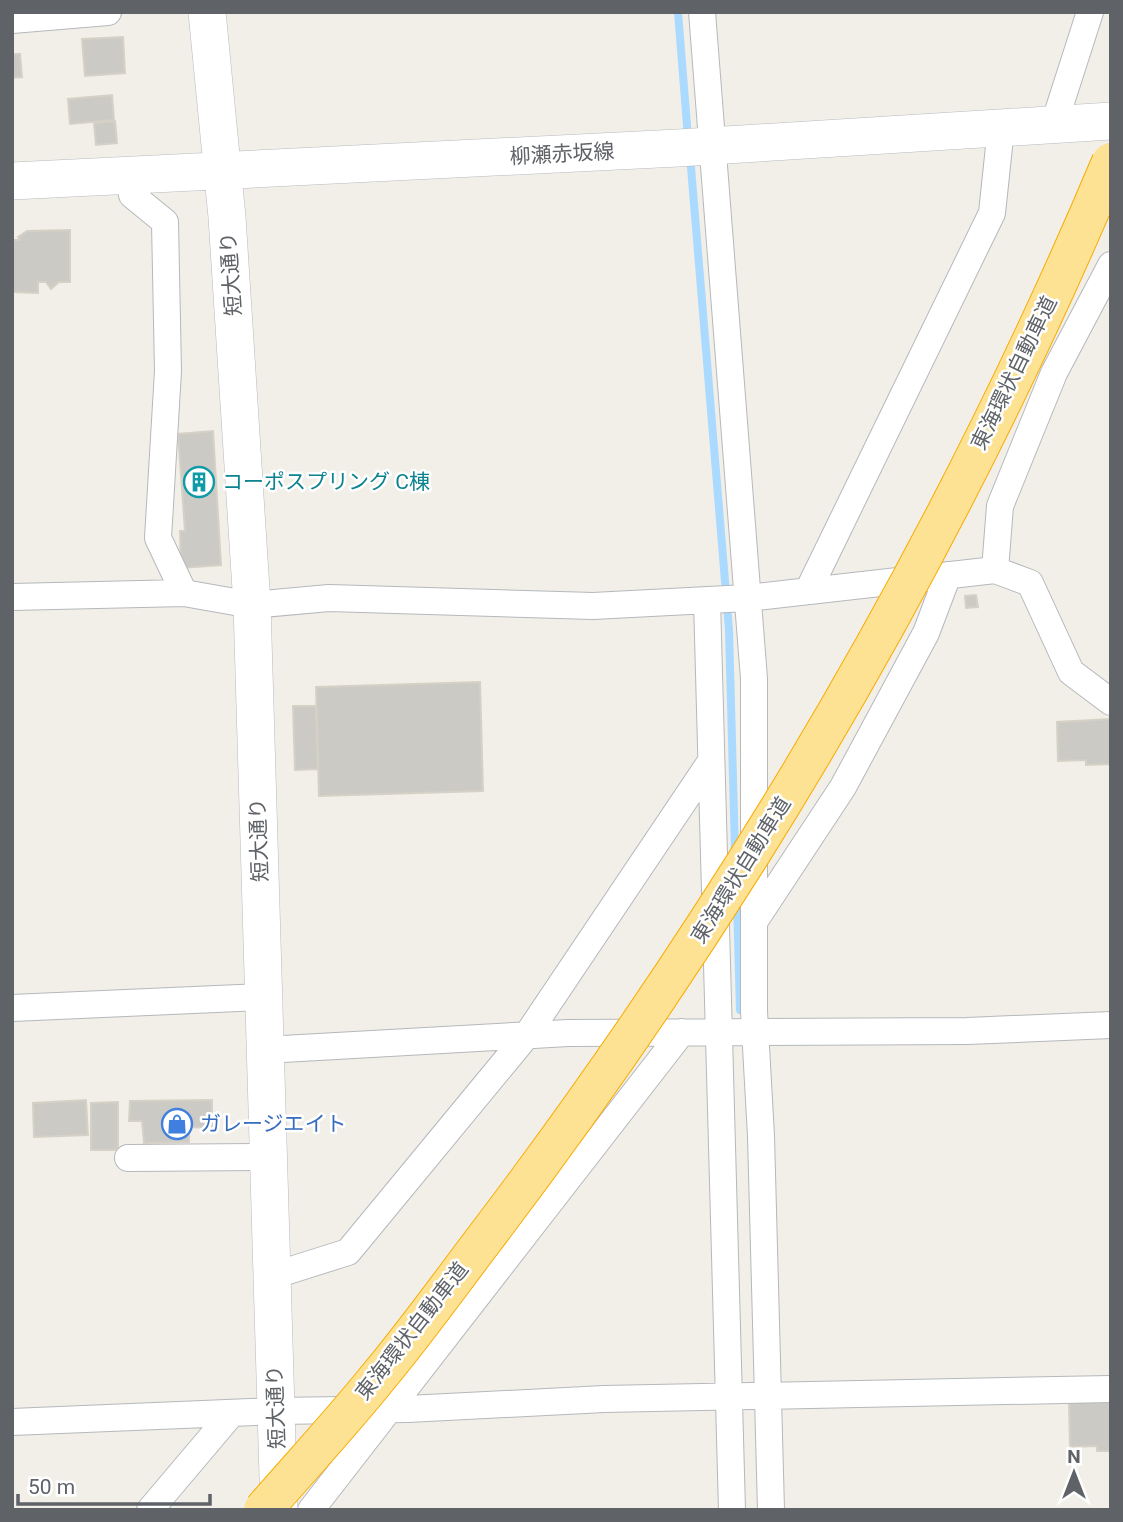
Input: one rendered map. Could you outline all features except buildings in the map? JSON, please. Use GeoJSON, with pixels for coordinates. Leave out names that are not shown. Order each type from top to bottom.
{"type":"FeatureCollection","features":[{"type":"Feature","properties":{"kind":"highway","name":"東海環状自動車道"},"geometry":{"type":"LineString","coordinates":[[263,1510],[397,1353],[558,1143],[689,954],[803,772],[899,601],[993,418],[1073,251],[1111,162]]}},
{"type":"Feature","properties":{"kind":"street"},"geometry":{"type":"LineString","coordinates":[[12,20],[108,12]]}},
{"type":"Feature","properties":{"kind":"street","name":"短大通り"},"geometry":{"type":"LineString","coordinates":[[206,12],[223,172],[252,605],[279,1510]]}},
{"type":"Feature","properties":{"kind":"street"},"geometry":{"type":"LineString","coordinates":[[702,12],[697,147],[727,599],[711,761],[720,1031],[749,1396],[771,1510]]}},
{"type":"Feature","properties":{"kind":"street"},"geometry":{"type":"LineString","coordinates":[[1054,124],[1090,12]]}},
{"type":"Feature","properties":{"kind":"street","name":"柳瀬赤坂線"},"geometry":{"type":"LineString","coordinates":[[12,181],[697,147],[1111,121]]}},
{"type":"Feature","properties":{"kind":"street"},"geometry":{"type":"LineString","coordinates":[[808,591],[992,214],[1001,128]]}},
{"type":"Feature","properties":{"kind":"street"},"geometry":{"type":"LineString","coordinates":[[128,176],[132,195],[165,222],[168,372],[158,538],[184,593]]}},
{"type":"Feature","properties":{"kind":"street"},"geometry":{"type":"LineString","coordinates":[[995,570],[1000,506],[1054,373],[1111,265]]}},
{"type":"Feature","properties":{"kind":"street"},"geometry":{"type":"LineString","coordinates":[[12,597],[184,593],[252,605],[330,598],[593,606],[727,599],[995,570],[1030,583],[1071,672],[1111,702]]}},
{"type":"Feature","properties":{"kind":"street"},"geometry":{"type":"LineString","coordinates":[[754,922],[842,787],[926,633],[948,575]]}},
{"type":"Feature","properties":{"kind":"street"},"geometry":{"type":"LineString","coordinates":[[727,599],[754,679],[755,1031],[761,1150],[749,1396],[732,1510]]}},
{"type":"Feature","properties":{"kind":"street"},"geometry":{"type":"LineString","coordinates":[[272,1276],[348,1252],[527,1035],[711,761]]}},
{"type":"Feature","properties":{"kind":"street"},"geometry":{"type":"LineString","coordinates":[[12,1009],[263,997]]}},
{"type":"Feature","properties":{"kind":"street"},"geometry":{"type":"LineString","coordinates":[[265,1050],[527,1035],[720,1031],[967,1031],[1111,1025]]}},
{"type":"Feature","properties":{"kind":"street"},"geometry":{"type":"LineString","coordinates":[[311,1510],[682,1032]]}},
{"type":"Feature","properties":{"kind":"street"},"geometry":{"type":"LineString","coordinates":[[128,1158],[268,1157]]}},
{"type":"Feature","properties":{"kind":"street"},"geometry":{"type":"LineString","coordinates":[[12,1422],[604,1399],[1111,1389]]}},
{"type":"Feature","properties":{"kind":"street"},"geometry":{"type":"LineString","coordinates":[[150,1510],[232,1413]]}},
{"type":"Feature","properties":{"kind":"waterway"},"geometry":{"type":"LineString","coordinates":[[678,12],[688,138]]}},
{"type":"Feature","properties":{"kind":"waterway"},"geometry":{"type":"LineString","coordinates":[[690,155],[729,630],[735,851]]}},
{"type":"Feature","properties":{"kind":"waterway"},"geometry":{"type":"LineString","coordinates":[[737,902],[740,1010]]}},
{"type":"Feature","properties":{"kind":"place","name":"コーポスプリング C棟"},"geometry":{"type":"Point","coordinates":[199,482]}},
{"type":"Feature","properties":{"kind":"place","name":"ガレージエイト"},"geometry":{"type":"Point","coordinates":[177,1124]}}]}
